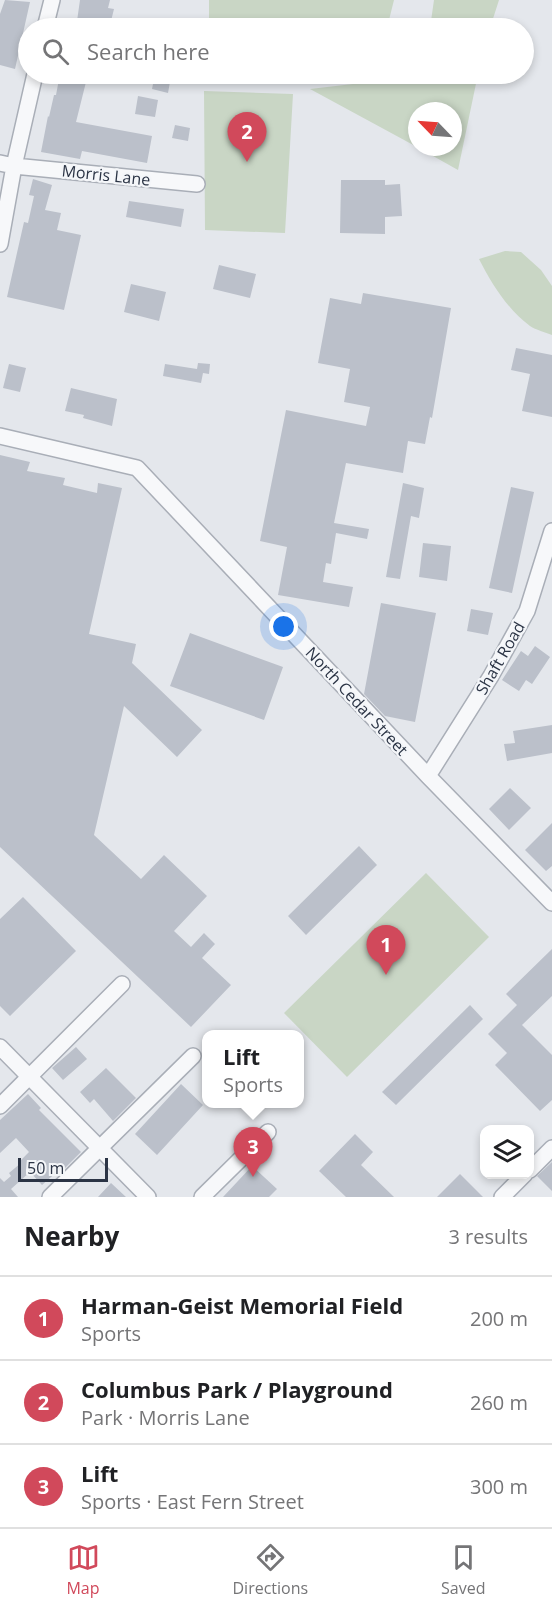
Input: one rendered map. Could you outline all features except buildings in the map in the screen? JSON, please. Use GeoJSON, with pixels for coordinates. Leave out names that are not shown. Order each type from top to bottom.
{"type":"FeatureCollection","features":[{"type":"Feature","properties":{"kind":"street"},"geometry":{"type":"LineString","coordinates":[[48,18],[52,0]]}},
{"type":"Feature","properties":{"kind":"street"},"geometry":{"type":"LineString","coordinates":[[0,244],[7,165],[32,84]]}},
{"type":"Feature","properties":{"kind":"street","name":"Morris Lane"},"geometry":{"type":"LineString","coordinates":[[7,165],[197,184]]}},
{"type":"Feature","properties":{"kind":"street","name":"North Cedar Street"},"geometry":{"type":"LineString","coordinates":[[0,436],[137,468],[428,776],[552,903]]}},
{"type":"Feature","properties":{"kind":"street","name":"Shaft Road"},"geometry":{"type":"LineString","coordinates":[[428,776],[491,676],[527,611],[552,531]]}},
{"type":"Feature","properties":{"kind":"street"},"geometry":{"type":"LineString","coordinates":[[0,1106],[122,984]]}},
{"type":"Feature","properties":{"kind":"street"},"geometry":{"type":"LineString","coordinates":[[0,1047],[148,1197]]}},
{"type":"Feature","properties":{"kind":"street"},"geometry":{"type":"LineString","coordinates":[[50,1197],[193,1056]]}},
{"type":"Feature","properties":{"kind":"street"},"geometry":{"type":"LineString","coordinates":[[202,1197],[268,1132]]}},
{"type":"Feature","properties":{"kind":"street"},"geometry":{"type":"LineString","coordinates":[[534,1166],[552,1148]]}},
{"type":"Feature","properties":{"kind":"street"},"geometry":{"type":"LineString","coordinates":[[502,1197],[520,1179]]}},
{"type":"Feature","properties":{"kind":"green space"},"geometry":{"type":"Polygon","coordinates":[[[209,0],[394,0],[390,18],[209,18],[209,0]]]}},
{"type":"Feature","properties":{"kind":"green space"},"geometry":{"type":"Polygon","coordinates":[[[434,0],[499,0],[493,18],[431,18],[434,0]]]}},
{"type":"Feature","properties":{"kind":"green space"},"geometry":{"type":"Polygon","coordinates":[[[353,84],[476,84],[462,151],[462,102],[408,102],[408,142],[310,89],[353,84]]]}},
{"type":"Feature","properties":{"kind":"green space"},"geometry":{"type":"Polygon","coordinates":[[[204,91],[293,94],[285,233],[205,230],[204,91]]]}},
{"type":"Feature","properties":{"kind":"green space"},"geometry":{"type":"Polygon","coordinates":[[[433,156],[461,156],[458,170],[433,156]]]}},
{"type":"Feature","properties":{"kind":"green space"},"geometry":{"type":"Polygon","coordinates":[[[505,251],[521,252],[541,270],[552,286],[552,335],[530,326],[514,312],[495,287],[479,259],[505,251]]]}},
{"type":"Feature","properties":{"kind":"green space"},"geometry":{"type":"Polygon","coordinates":[[[426,873],[489,937],[347,1077],[304,1033],[304,1030],[301,1030],[284,1013],[426,873]]]}},
{"type":"Feature","properties":{"kind":"place","name":"Columbus Park / Playground"},"geometry":{"type":"Point","coordinates":[247,162]}},
{"type":"Feature","properties":{"kind":"place","name":"Harman-Geist Memorial Field"},"geometry":{"type":"Point","coordinates":[386,975]}},
{"type":"Feature","properties":{"kind":"place","name":"Lift"},"geometry":{"type":"Point","coordinates":[253,1177]}}]}
